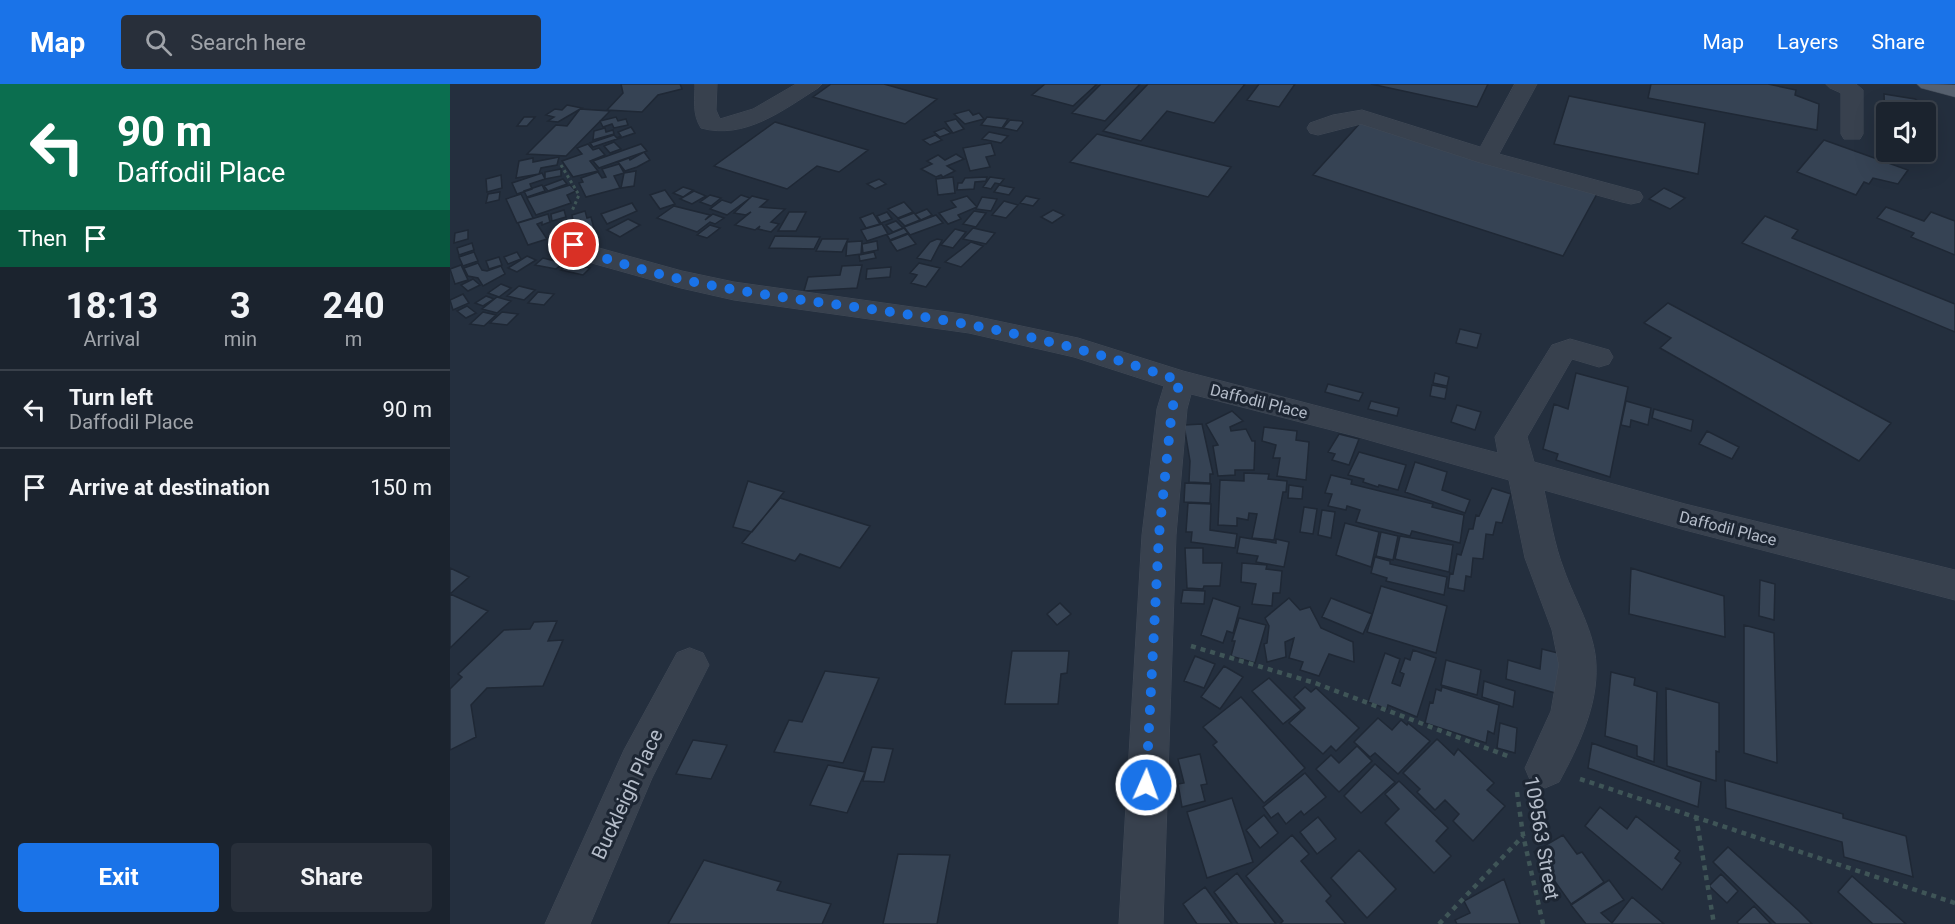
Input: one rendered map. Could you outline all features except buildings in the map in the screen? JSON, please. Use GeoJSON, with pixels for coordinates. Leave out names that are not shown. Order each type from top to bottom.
{"type":"FeatureCollection","features":[{"type":"Feature","properties":{"kind":"main road"},"geometry":{"type":"LineString","coordinates":[[1928,84],[1955,91]]}},
{"type":"Feature","properties":{"kind":"street"},"geometry":{"type":"LineString","coordinates":[[706,84],[705,110],[709,123],[721,128],[739,123],[811,84]]}},
{"type":"Feature","properties":{"kind":"street"},"geometry":{"type":"LineString","coordinates":[[1486,157],[1526,84]]}},
{"type":"Feature","properties":{"kind":"street"},"geometry":{"type":"LineString","coordinates":[[1837,84],[1852,90],[1852,134]]}},
{"type":"Feature","properties":{"kind":"street"},"geometry":{"type":"LineString","coordinates":[[1318,128],[1341,120],[1362,117],[1486,157],[1631,197]]}},
{"type":"Feature","properties":{"kind":"street","name":"Daffodil Place"},"geometry":{"type":"LineString","coordinates":[[562,235],[590,254],[734,291],[969,324],[1104,355],[1180,381],[1355,425],[1893,571],[1955,585]]}},
{"type":"Feature","properties":{"kind":"street"},"geometry":{"type":"LineString","coordinates":[[1522,769],[1562,737],[1571,706],[1577,663],[1572,636],[1545,567],[1523,472],[1514,454],[1511,437],[1562,352],[1570,349],[1599,357]]}},
{"type":"Feature","properties":{"kind":"street"},"geometry":{"type":"LineString","coordinates":[[1141,924],[1159,535],[1172,409],[1180,381]]}},
{"type":"Feature","properties":{"kind":"street","name":"Buckleigh Place"},"geometry":{"type":"LineString","coordinates":[[567,924],[638,764],[690,666]]}},
{"type":"Feature","properties":{"kind":"path"},"geometry":{"type":"LineString","coordinates":[[561,165],[579,195],[568,218],[562,223],[562,235]]}},
{"type":"Feature","properties":{"kind":"path","name":"109563 Street"},"geometry":{"type":"LineString","coordinates":[[1522,769],[1523,835],[1543,924]]}},
{"type":"Feature","properties":{"kind":"path"},"geometry":{"type":"LineString","coordinates":[[1696,816],[1714,924]]}},
{"type":"Feature","properties":{"kind":"path"},"geometry":{"type":"LineString","coordinates":[[1439,924],[1523,835]]}},
{"type":"Feature","properties":{"kind":"route"},"geometry":{"type":"LineString","coordinates":[[574,245],[590,254],[734,291],[969,324],[1078,348],[1113,357],[1180,381],[1172,409],[1159,535],[1146,785]]}}]}
